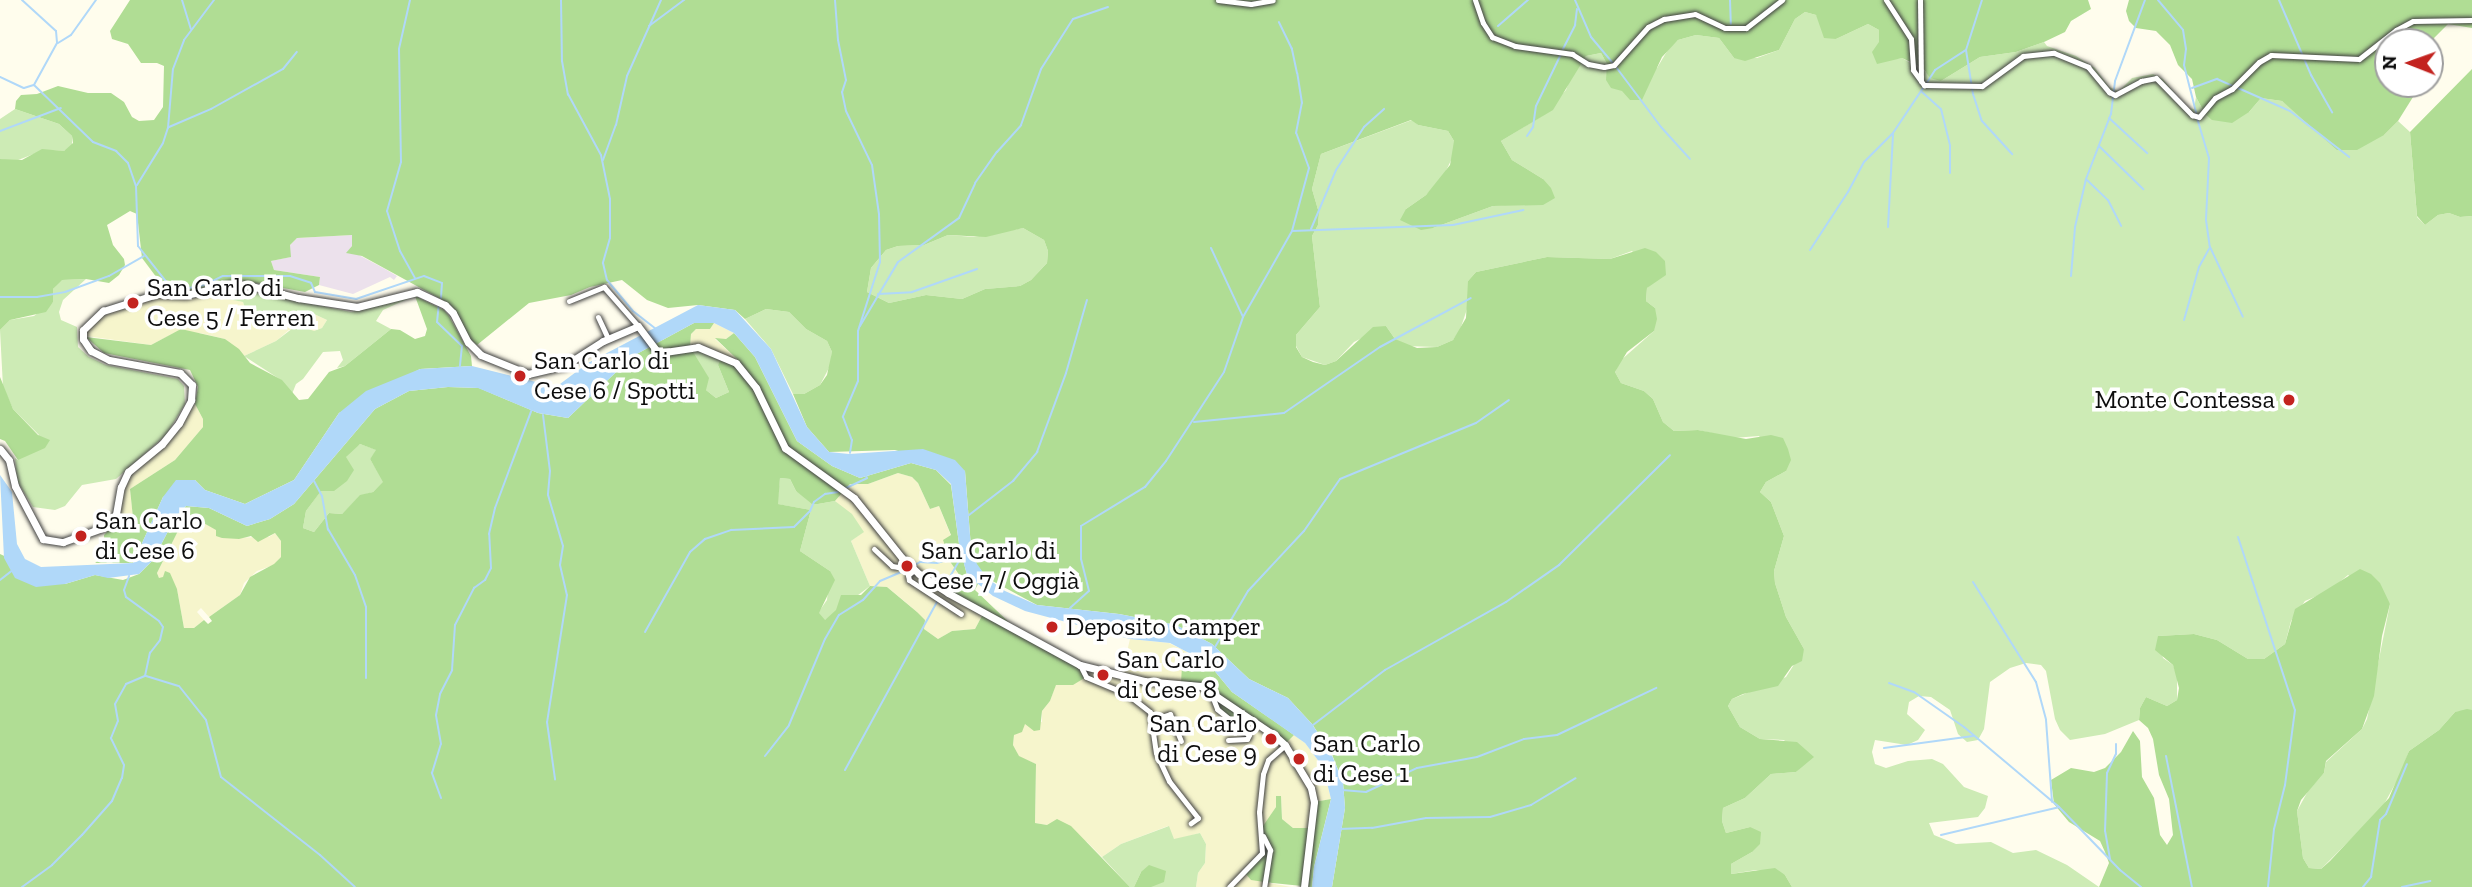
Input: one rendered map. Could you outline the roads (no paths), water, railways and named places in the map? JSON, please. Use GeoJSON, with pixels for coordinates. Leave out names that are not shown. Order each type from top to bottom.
{"type":"FeatureCollection","features":[{"type":"Feature","properties":{"kind":"street"},"geometry":{"type":"LineString","coordinates":[[1218,0],[1251,4],[1273,0]]}},
{"type":"Feature","properties":{"kind":"street"},"geometry":{"type":"LineString","coordinates":[[1475,0],[1483,23],[1492,37],[1516,46],[1572,54],[1588,64],[1604,67],[1614,65],[1648,27],[1664,19],[1695,14],[1725,28],[1745,28],[1782,0]]}},
{"type":"Feature","properties":{"kind":"street"},"geometry":{"type":"LineString","coordinates":[[1886,0],[1911,39],[1913,70],[1924,85],[1956,84],[1972,88],[1993,79],[2023,56],[2054,53],[2088,67],[2109,92],[2115,95],[2141,81],[2156,78],[2192,115],[2199,117],[2205,114],[2215,98],[2232,89],[2259,62],[2271,55],[2360,59],[2396,30],[2413,21],[2472,20]]}},
{"type":"Feature","properties":{"kind":"street"},"geometry":{"type":"LineString","coordinates":[[1920,0],[1922,81]]}},
{"type":"Feature","properties":{"kind":"street"},"geometry":{"type":"LineString","coordinates":[[0,449],[9,460],[15,486],[43,539],[58,542],[92,534],[113,521],[128,472],[170,435],[185,414],[193,393],[192,385],[185,375],[109,360],[92,351],[83,339],[83,330],[103,311],[157,294],[186,295],[233,284],[357,307],[409,292],[445,305],[474,349],[519,368],[540,373],[565,366],[608,338],[639,327]]}},
{"type":"Feature","properties":{"kind":"street"},"geometry":{"type":"LineString","coordinates":[[569,301],[604,287],[659,353],[698,347],[736,363],[756,388],[785,448],[855,498],[887,543],[914,570],[982,613],[1030,635],[1080,665],[1144,681],[1191,683],[1241,710],[1285,746],[1311,788],[1314,802],[1304,887]]}},
{"type":"Feature","properties":{"kind":"street"},"geometry":{"type":"LineString","coordinates":[[598,317],[608,338]]}},
{"type":"Feature","properties":{"kind":"street"},"geometry":{"type":"LineString","coordinates":[[874,549],[892,566],[908,563]]}},
{"type":"Feature","properties":{"kind":"street"},"geometry":{"type":"LineString","coordinates":[[914,570],[908,575],[909,580],[961,614]]}},
{"type":"Feature","properties":{"kind":"street"},"geometry":{"type":"LineString","coordinates":[[1080,665],[1086,677],[1142,704],[1152,720],[1152,738],[1162,766],[1198,817],[1191,823]]}},
{"type":"Feature","properties":{"kind":"street"},"geometry":{"type":"LineString","coordinates":[[1211,693],[1217,709],[1249,735],[1247,739],[1228,740]]}},
{"type":"Feature","properties":{"kind":"street"},"geometry":{"type":"LineString","coordinates":[[1152,720],[1170,714],[1181,741]]}},
{"type":"Feature","properties":{"kind":"street"},"geometry":{"type":"LineString","coordinates":[[1230,887],[1262,853],[1263,836],[1259,812],[1264,774],[1268,760],[1285,746]]}},
{"type":"Feature","properties":{"kind":"street"},"geometry":{"type":"LineString","coordinates":[[1263,836],[1270,850],[1264,887]]}},
{"type":"Feature","properties":{"kind":"water"},"geometry":{"type":"Polygon","coordinates":[[[698,305],[735,310],[771,349],[807,427],[829,452],[849,454],[923,449],[955,460],[965,471],[971,548],[977,564],[987,578],[1005,591],[1037,605],[1119,614],[1176,625],[1212,644],[1249,679],[1288,698],[1312,724],[1331,753],[1343,782],[1345,808],[1332,887],[1312,887],[1314,867],[1331,799],[1323,767],[1305,743],[1232,692],[1208,663],[1170,643],[1130,639],[1025,611],[993,596],[967,575],[959,544],[951,484],[936,470],[911,463],[860,478],[832,466],[797,441],[755,357],[734,333],[714,323],[694,323],[633,356],[568,418],[538,413],[478,388],[448,387],[409,391],[375,409],[294,504],[270,519],[247,526],[209,508],[186,506],[176,516],[153,560],[139,574],[108,578],[95,575],[65,584],[36,587],[15,578],[4,558],[0,475],[12,492],[17,544],[25,559],[41,567],[133,563],[163,497],[176,480],[195,480],[205,490],[245,504],[294,480],[339,413],[366,391],[420,369],[472,366],[556,387],[588,363],[698,305]]]}},
{"type":"Feature","properties":{"kind":"waterway"},"geometry":{"type":"LineString","coordinates":[[22,0],[56,31],[57,43],[34,85],[93,142],[116,151],[128,163],[136,186],[138,246],[168,284],[184,289],[205,285],[223,276],[290,276],[311,283],[315,292],[356,299],[424,276],[442,283],[441,298]]}},
{"type":"Feature","properties":{"kind":"waterway"},"geometry":{"type":"LineString","coordinates":[[58,43],[71,35],[96,0]]}},
{"type":"Feature","properties":{"kind":"waterway"},"geometry":{"type":"LineString","coordinates":[[182,0],[191,29]]}},
{"type":"Feature","properties":{"kind":"waterway"},"geometry":{"type":"LineString","coordinates":[[137,185],[163,143],[168,128],[173,69],[184,40],[214,0]]}},
{"type":"Feature","properties":{"kind":"waterway"},"geometry":{"type":"LineString","coordinates":[[410,0],[399,49],[401,162],[387,211],[400,251],[415,278]]}},
{"type":"Feature","properties":{"kind":"waterway"},"geometry":{"type":"LineString","coordinates":[[561,0],[562,61],[568,94],[601,155],[610,199],[610,238],[603,263],[607,280],[633,311],[655,328]]}},
{"type":"Feature","properties":{"kind":"waterway"},"geometry":{"type":"LineString","coordinates":[[603,160],[616,125],[627,76],[661,0]]}},
{"type":"Feature","properties":{"kind":"waterway"},"geometry":{"type":"LineString","coordinates":[[649,26],[684,0]]}},
{"type":"Feature","properties":{"kind":"waterway"},"geometry":{"type":"LineString","coordinates":[[835,0],[838,40],[846,80],[842,92],[846,111],[872,165],[879,214],[880,262],[858,331],[858,381],[843,417],[852,440],[850,453]]}},
{"type":"Feature","properties":{"kind":"waterway"},"geometry":{"type":"LineString","coordinates":[[1498,26],[1528,0]]}},
{"type":"Feature","properties":{"kind":"waterway"},"geometry":{"type":"LineString","coordinates":[[1575,0],[1591,37],[1613,63]]}},
{"type":"Feature","properties":{"kind":"waterway"},"geometry":{"type":"LineString","coordinates":[[1730,0],[1731,24]]}},
{"type":"Feature","properties":{"kind":"waterway"},"geometry":{"type":"LineString","coordinates":[[1926,84],[1935,70],[1966,50],[1982,0]]}},
{"type":"Feature","properties":{"kind":"waterway"},"geometry":{"type":"LineString","coordinates":[[2071,276],[2075,227],[2086,179],[2111,114],[2115,81],[2145,0]]}},
{"type":"Feature","properties":{"kind":"waterway"},"geometry":{"type":"LineString","coordinates":[[2158,0],[2183,30],[2186,49],[2184,65],[2196,112]]}},
{"type":"Feature","properties":{"kind":"waterway"},"geometry":{"type":"LineString","coordinates":[[2279,0],[2311,75],[2332,112]]}},
{"type":"Feature","properties":{"kind":"waterway"},"geometry":{"type":"LineString","coordinates":[[860,326],[898,262],[959,218],[975,183],[1021,125],[1041,69],[1073,19],[1108,7]]}},
{"type":"Feature","properties":{"kind":"waterway"},"geometry":{"type":"LineString","coordinates":[[1563,49],[1575,25],[1577,9]]}},
{"type":"Feature","properties":{"kind":"waterway"},"geometry":{"type":"LineString","coordinates":[[1070,608],[1089,591],[1081,559],[1081,526],[1145,487],[1166,461],[1224,372],[1243,317],[1292,231],[1309,168],[1296,133],[1302,103],[1297,73],[1292,49],[1279,22]]}},
{"type":"Feature","properties":{"kind":"waterway"},"geometry":{"type":"LineString","coordinates":[[1966,50],[1973,94],[1982,121],[2012,154]]}},
{"type":"Feature","properties":{"kind":"waterway"},"geometry":{"type":"LineString","coordinates":[[169,127],[211,109],[283,69],[297,52]]}},
{"type":"Feature","properties":{"kind":"waterway"},"geometry":{"type":"LineString","coordinates":[[1527,136],[1533,127],[1536,106],[1561,54]]}},
{"type":"Feature","properties":{"kind":"waterway"},"geometry":{"type":"LineString","coordinates":[[1616,67],[1661,127],[1690,159]]}},
{"type":"Feature","properties":{"kind":"waterway"},"geometry":{"type":"LineString","coordinates":[[0,77],[24,88],[34,85]]}},
{"type":"Feature","properties":{"kind":"waterway"},"geometry":{"type":"LineString","coordinates":[[2192,88],[2217,79],[2233,86]]}},
{"type":"Feature","properties":{"kind":"waterway"},"geometry":{"type":"LineString","coordinates":[[1810,250],[1864,162],[1893,133],[1923,88]]}},
{"type":"Feature","properties":{"kind":"waterway"},"geometry":{"type":"LineString","coordinates":[[2238,88],[2290,111],[2349,157]]}},
{"type":"Feature","properties":{"kind":"waterway"},"geometry":{"type":"LineString","coordinates":[[1922,92],[1941,109],[1950,146],[1950,173]]}},
{"type":"Feature","properties":{"kind":"waterway"},"geometry":{"type":"LineString","coordinates":[[0,131],[61,108]]}},
{"type":"Feature","properties":{"kind":"waterway"},"geometry":{"type":"LineString","coordinates":[[1311,229],[1336,170],[1364,127],[1384,109]]}},
{"type":"Feature","properties":{"kind":"waterway"},"geometry":{"type":"LineString","coordinates":[[2109,118],[2147,153]]}},
{"type":"Feature","properties":{"kind":"waterway"},"geometry":{"type":"LineString","coordinates":[[2197,118],[2209,158],[2206,220],[2210,247],[2243,317]]}},
{"type":"Feature","properties":{"kind":"waterway"},"geometry":{"type":"LineString","coordinates":[[1888,227],[1893,134]]}},
{"type":"Feature","properties":{"kind":"waterway"},"geometry":{"type":"LineString","coordinates":[[2099,146],[2143,189]]}},
{"type":"Feature","properties":{"kind":"waterway"},"geometry":{"type":"LineString","coordinates":[[2087,180],[2108,200],[2121,226]]}},
{"type":"Feature","properties":{"kind":"waterway"},"geometry":{"type":"LineString","coordinates":[[1292,231],[1453,225],[1523,210]]}},
{"type":"Feature","properties":{"kind":"waterway"},"geometry":{"type":"LineString","coordinates":[[1211,248],[1243,317]]}},
{"type":"Feature","properties":{"kind":"waterway"},"geometry":{"type":"LineString","coordinates":[[2184,320],[2199,267],[2209,249]]}},
{"type":"Feature","properties":{"kind":"waterway"},"geometry":{"type":"LineString","coordinates":[[0,297],[37,297],[65,292],[109,276],[144,256]]}},
{"type":"Feature","properties":{"kind":"waterway"},"geometry":{"type":"LineString","coordinates":[[878,294],[912,292],[977,269]]}},
{"type":"Feature","properties":{"kind":"waterway"},"geometry":{"type":"LineString","coordinates":[[1194,422],[1284,413],[1380,347],[1471,298]]}},
{"type":"Feature","properties":{"kind":"waterway"},"geometry":{"type":"LineString","coordinates":[[969,515],[1013,481],[1037,452],[1066,373],[1087,300]]}},
{"type":"Feature","properties":{"kind":"waterway"},"geometry":{"type":"LineString","coordinates":[[439,303],[437,322],[462,346],[460,366]]}},
{"type":"Feature","properties":{"kind":"waterway"},"geometry":{"type":"LineString","coordinates":[[1215,647],[1248,591],[1304,531],[1340,479],[1476,423],[1509,400]]}},
{"type":"Feature","properties":{"kind":"waterway"},"geometry":{"type":"LineString","coordinates":[[441,798],[432,773],[441,744],[436,715],[440,694],[452,670],[455,625],[474,588],[485,580],[491,568],[489,534],[495,508],[532,409]]}},
{"type":"Feature","properties":{"kind":"waterway"},"geometry":{"type":"LineString","coordinates":[[543,415],[550,471],[548,495],[563,546],[560,565],[567,595],[547,722],[555,779]]}},
{"type":"Feature","properties":{"kind":"waterway"},"geometry":{"type":"LineString","coordinates":[[1313,725],[1385,670],[1506,602],[1559,565],[1670,455]]}},
{"type":"Feature","properties":{"kind":"waterway"},"geometry":{"type":"LineString","coordinates":[[846,488],[867,478],[866,476]]}},
{"type":"Feature","properties":{"kind":"waterway"},"geometry":{"type":"LineString","coordinates":[[314,481],[322,496],[328,529],[355,575],[366,607],[366,678]]}},
{"type":"Feature","properties":{"kind":"waterway"},"geometry":{"type":"LineString","coordinates":[[645,632],[690,552],[705,539],[731,530],[794,527],[810,511],[814,502],[825,494],[838,492]]}},
{"type":"Feature","properties":{"kind":"waterway"},"geometry":{"type":"LineString","coordinates":[[2238,537],[2295,710],[2285,785],[2274,829],[2268,887]]}},
{"type":"Feature","properties":{"kind":"waterway"},"geometry":{"type":"LineString","coordinates":[[915,565],[920,562],[937,563],[962,555]]}},
{"type":"Feature","properties":{"kind":"waterway"},"geometry":{"type":"LineString","coordinates":[[944,587],[962,556]]}},
{"type":"Feature","properties":{"kind":"waterway"},"geometry":{"type":"LineString","coordinates":[[765,756],[789,725],[825,639],[839,615],[863,600],[880,581],[911,568]]}},
{"type":"Feature","properties":{"kind":"waterway"},"geometry":{"type":"LineString","coordinates":[[0,580],[13,570]]}},
{"type":"Feature","properties":{"kind":"waterway"},"geometry":{"type":"LineString","coordinates":[[22,887],[52,865],[82,835],[112,801],[122,778],[124,765],[111,738],[118,721],[115,704],[126,684],[145,676],[150,653],[160,640],[163,627],[159,621],[126,597],[124,590],[129,576]]}},
{"type":"Feature","properties":{"kind":"waterway"},"geometry":{"type":"LineString","coordinates":[[1973,582],[2036,682],[2046,720],[2052,802]]}},
{"type":"Feature","properties":{"kind":"waterway"},"geometry":{"type":"LineString","coordinates":[[845,770],[937,602]]}},
{"type":"Feature","properties":{"kind":"waterway"},"geometry":{"type":"LineString","coordinates":[[146,676],[179,686],[206,720],[221,777],[320,855],[355,887]]}},
{"type":"Feature","properties":{"kind":"waterway"},"geometry":{"type":"LineString","coordinates":[[1889,683],[1914,692],[1964,727],[2059,807],[2120,870],[2141,887]]}},
{"type":"Feature","properties":{"kind":"waterway"},"geometry":{"type":"LineString","coordinates":[[1342,790],[1366,792],[1417,768],[1477,757],[1524,739],[1557,735],[1656,688]]}},
{"type":"Feature","properties":{"kind":"waterway"},"geometry":{"type":"LineString","coordinates":[[1884,748],[1973,736]]}},
{"type":"Feature","properties":{"kind":"waterway"},"geometry":{"type":"LineString","coordinates":[[2110,859],[2105,831],[2107,773],[2116,754],[2116,744]]}},
{"type":"Feature","properties":{"kind":"waterway"},"geometry":{"type":"LineString","coordinates":[[2166,756],[2192,887]]}},
{"type":"Feature","properties":{"kind":"waterway"},"geometry":{"type":"LineString","coordinates":[[2363,887],[2371,877],[2380,820],[2386,814],[2407,764]]}},
{"type":"Feature","properties":{"kind":"waterway"},"geometry":{"type":"LineString","coordinates":[[1339,829],[1372,828],[1426,818],[1490,817],[1531,805],[1576,778]]}},
{"type":"Feature","properties":{"kind":"waterway"},"geometry":{"type":"LineString","coordinates":[[1941,835],[2059,807]]}},
{"type":"Feature","properties":{"kind":"waterway"},"geometry":{"type":"LineString","coordinates":[[2402,887],[2430,881]]}},
{"type":"Feature","properties":{"kind":"place","name":"San Carlo di Cese 5 / Ferren"},"geometry":{"type":"Point","coordinates":[133,303]}},
{"type":"Feature","properties":{"kind":"place","name":"San Carlo di Cese 6 / Spotti"},"geometry":{"type":"Point","coordinates":[520,376]}},
{"type":"Feature","properties":{"kind":"place","name":"Monte Contessa"},"geometry":{"type":"Point","coordinates":[2289,400]}},
{"type":"Feature","properties":{"kind":"place","name":"San Carlo di Cese 6"},"geometry":{"type":"Point","coordinates":[81,536]}},
{"type":"Feature","properties":{"kind":"place","name":"San Carlo di Cese 7 / Oggià"},"geometry":{"type":"Point","coordinates":[907,566]}},
{"type":"Feature","properties":{"kind":"place","name":"Deposito Camper"},"geometry":{"type":"Point","coordinates":[1052,627]}},
{"type":"Feature","properties":{"kind":"place","name":"San Carlo di Cese 8"},"geometry":{"type":"Point","coordinates":[1103,675]}},
{"type":"Feature","properties":{"kind":"place","name":"San Carlo di Cese 9"},"geometry":{"type":"Point","coordinates":[1271,739]}},
{"type":"Feature","properties":{"kind":"place","name":"San Carlo di Cese 1"},"geometry":{"type":"Point","coordinates":[1299,759]}}]}
